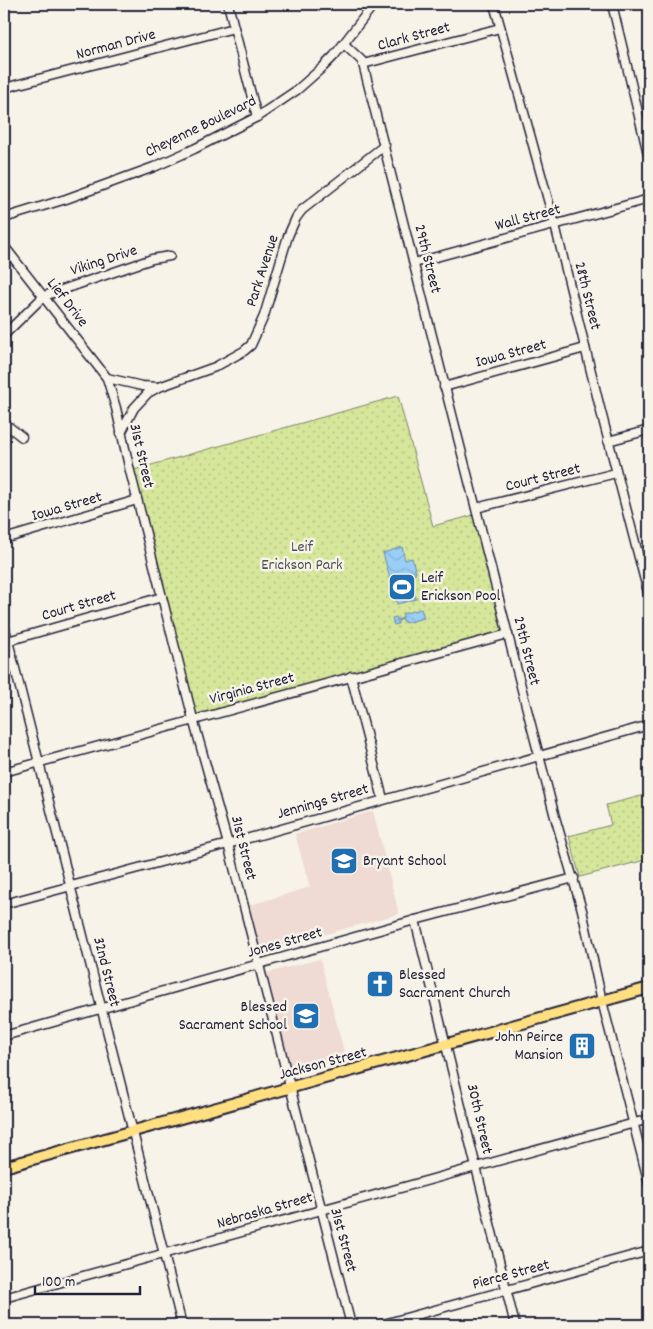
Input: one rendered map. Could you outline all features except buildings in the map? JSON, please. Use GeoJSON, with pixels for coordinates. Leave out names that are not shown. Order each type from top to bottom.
{"type":"FeatureCollection","features":[{"type":"Feature","properties":{"kind":"main road","name":"Jackson Street"},"geometry":{"type":"LineString","coordinates":[[4,1167],[649,988]]}},
{"type":"Feature","properties":{"kind":"street"},"geometry":{"type":"LineString","coordinates":[[228,4],[257,117]]}},
{"type":"Feature","properties":{"kind":"street","name":"Cheyenne Boulevard"},"geometry":{"type":"LineString","coordinates":[[4,218],[154,167],[257,117],[308,81],[334,56],[374,4]]}},
{"type":"Feature","properties":{"kind":"street","name":"28th Street"},"geometry":{"type":"LineString","coordinates":[[494,4],[555,224],[616,473],[649,596]]}},
{"type":"Feature","properties":{"kind":"street"},"geometry":{"type":"LineString","coordinates":[[612,4],[649,158]]}},
{"type":"Feature","properties":{"kind":"street","name":"Norman Drive"},"geometry":{"type":"LineString","coordinates":[[4,88],[234,28]]}},
{"type":"Feature","properties":{"kind":"street","name":"Clark Street"},"geometry":{"type":"LineString","coordinates":[[363,64],[500,28]]}},
{"type":"Feature","properties":{"kind":"street","name":"29th Street"},"geometry":{"type":"LineString","coordinates":[[344,44],[363,64],[539,756],[574,878],[602,1001],[649,1184]]}},
{"type":"Feature","properties":{"kind":"street","name":"Park Avenue"},"geometry":{"type":"LineString","coordinates":[[121,433],[134,408],[148,393],[215,367],[251,345],[264,316],[288,236],[296,218],[302,210],[384,145]]}},
{"type":"Feature","properties":{"kind":"street","name":"Wall Street"},"geometry":{"type":"LineString","coordinates":[[414,263],[649,199]]}},
{"type":"Feature","properties":{"kind":"street","name":"Lief Drive"},"geometry":{"type":"LineString","coordinates":[[4,246],[107,378]]}},
{"type":"Feature","properties":{"kind":"street","name":"Viking Drive"},"geometry":{"type":"LineString","coordinates":[[4,335],[44,296],[152,259],[170,256]]}},
{"type":"Feature","properties":{"kind":"street","name":"Iowa Street"},"geometry":{"type":"LineString","coordinates":[[444,387],[585,348]]}},
{"type":"Feature","properties":{"kind":"street","name":"Park Avenue"},"geometry":{"type":"LineString","coordinates":[[107,378],[142,386],[160,387]]}},
{"type":"Feature","properties":{"kind":"street","name":"31st Street"},"geometry":{"type":"LineString","coordinates":[[107,378],[193,719],[228,844],[320,1210],[351,1325]]}},
{"type":"Feature","properties":{"kind":"street"},"geometry":{"type":"LineString","coordinates":[[4,424],[22,437]]}},
{"type":"Feature","properties":{"kind":"street"},"geometry":{"type":"LineString","coordinates":[[608,441],[649,430]]}},
{"type":"Feature","properties":{"kind":"street","name":"Court Street"},"geometry":{"type":"LineString","coordinates":[[476,508],[616,473]]}},
{"type":"Feature","properties":{"kind":"street","name":"Iowa Street"},"geometry":{"type":"LineString","coordinates":[[4,539],[137,500]]}},
{"type":"Feature","properties":{"kind":"street","name":"Court Street"},"geometry":{"type":"LineString","coordinates":[[6,642],[162,596]]}},
{"type":"Feature","properties":{"kind":"street","name":"32nd Street"},"geometry":{"type":"LineString","coordinates":[[4,625],[6,642],[40,763],[69,886],[182,1325]]}},
{"type":"Feature","properties":{"kind":"street","name":"Virginia Street"},"geometry":{"type":"LineString","coordinates":[[4,772],[508,634]]}},
{"type":"Feature","properties":{"kind":"street"},"geometry":{"type":"LineString","coordinates":[[351,676],[383,799]]}},
{"type":"Feature","properties":{"kind":"street","name":"Jennings Street"},"geometry":{"type":"LineString","coordinates":[[4,904],[228,844],[649,726]]}},
{"type":"Feature","properties":{"kind":"street","name":"Jones Street"},"geometry":{"type":"LineString","coordinates":[[4,1036],[415,920],[574,878]]}},
{"type":"Feature","properties":{"kind":"street","name":"30th Street"},"geometry":{"type":"LineString","coordinates":[[415,920],[515,1325]]}},
{"type":"Feature","properties":{"kind":"street","name":"Nebraska Street"},"geometry":{"type":"LineString","coordinates":[[4,1298],[649,1119]]}},
{"type":"Feature","properties":{"kind":"street","name":"Pierce Street"},"geometry":{"type":"LineString","coordinates":[[380,1325],[649,1251]]}},
{"type":"Feature","properties":{"kind":"shaded area","name":"Bryant School"},"geometry":{"type":"Polygon","coordinates":[[[373,811],[399,914],[260,952],[250,905],[310,887],[295,834],[373,811]]]}},
{"type":"Feature","properties":{"kind":"shaded area","name":"Blessed Sacrament School"},"geometry":{"type":"Polygon","coordinates":[[[320,959],[346,1059],[292,1073],[267,973],[320,959]]]}},
{"type":"Feature","properties":{"kind":"shaded area"},"geometry":{"type":"Polygon","coordinates":[[[649,1119],[649,1184],[633,1124],[649,1119]]]}},
{"type":"Feature","properties":{"kind":"green space","name":"Leif Erickson Park"},"geometry":{"type":"Polygon","coordinates":[[[398,396],[433,526],[478,514],[508,634],[193,719],[130,471],[398,396]]]}},
{"type":"Feature","properties":{"kind":"green space"},"geometry":{"type":"Polygon","coordinates":[[[649,794],[649,859],[580,877],[569,836],[611,825],[606,805],[649,794]]]}},
{"type":"Feature","properties":{"kind":"water","name":"Leif Erickson Pool"},"geometry":{"type":"Polygon","coordinates":[[[402,547],[405,560],[412,558],[416,573],[409,575],[416,599],[397,604],[383,553],[402,547]]]}},
{"type":"Feature","properties":{"kind":"water"},"geometry":{"type":"Polygon","coordinates":[[[421,609],[424,618],[405,623],[403,619],[394,625],[392,618],[396,617],[397,620],[403,618],[402,614],[421,609]]]}},
{"type":"Feature","properties":{"kind":"place","name":"Leif Erickson Pool"},"geometry":{"type":"Point","coordinates":[402,587]}},
{"type":"Feature","properties":{"kind":"place","name":"Bryant School"},"geometry":{"type":"Point","coordinates":[344,861]}},
{"type":"Feature","properties":{"kind":"place","name":"Blessed Sacrament Church"},"geometry":{"type":"Point","coordinates":[380,984]}},
{"type":"Feature","properties":{"kind":"place","name":"Blessed Sacrament School"},"geometry":{"type":"Point","coordinates":[306,1016]}},
{"type":"Feature","properties":{"kind":"place","name":"John Peirce Mansion"},"geometry":{"type":"Point","coordinates":[582,1046]}}]}
